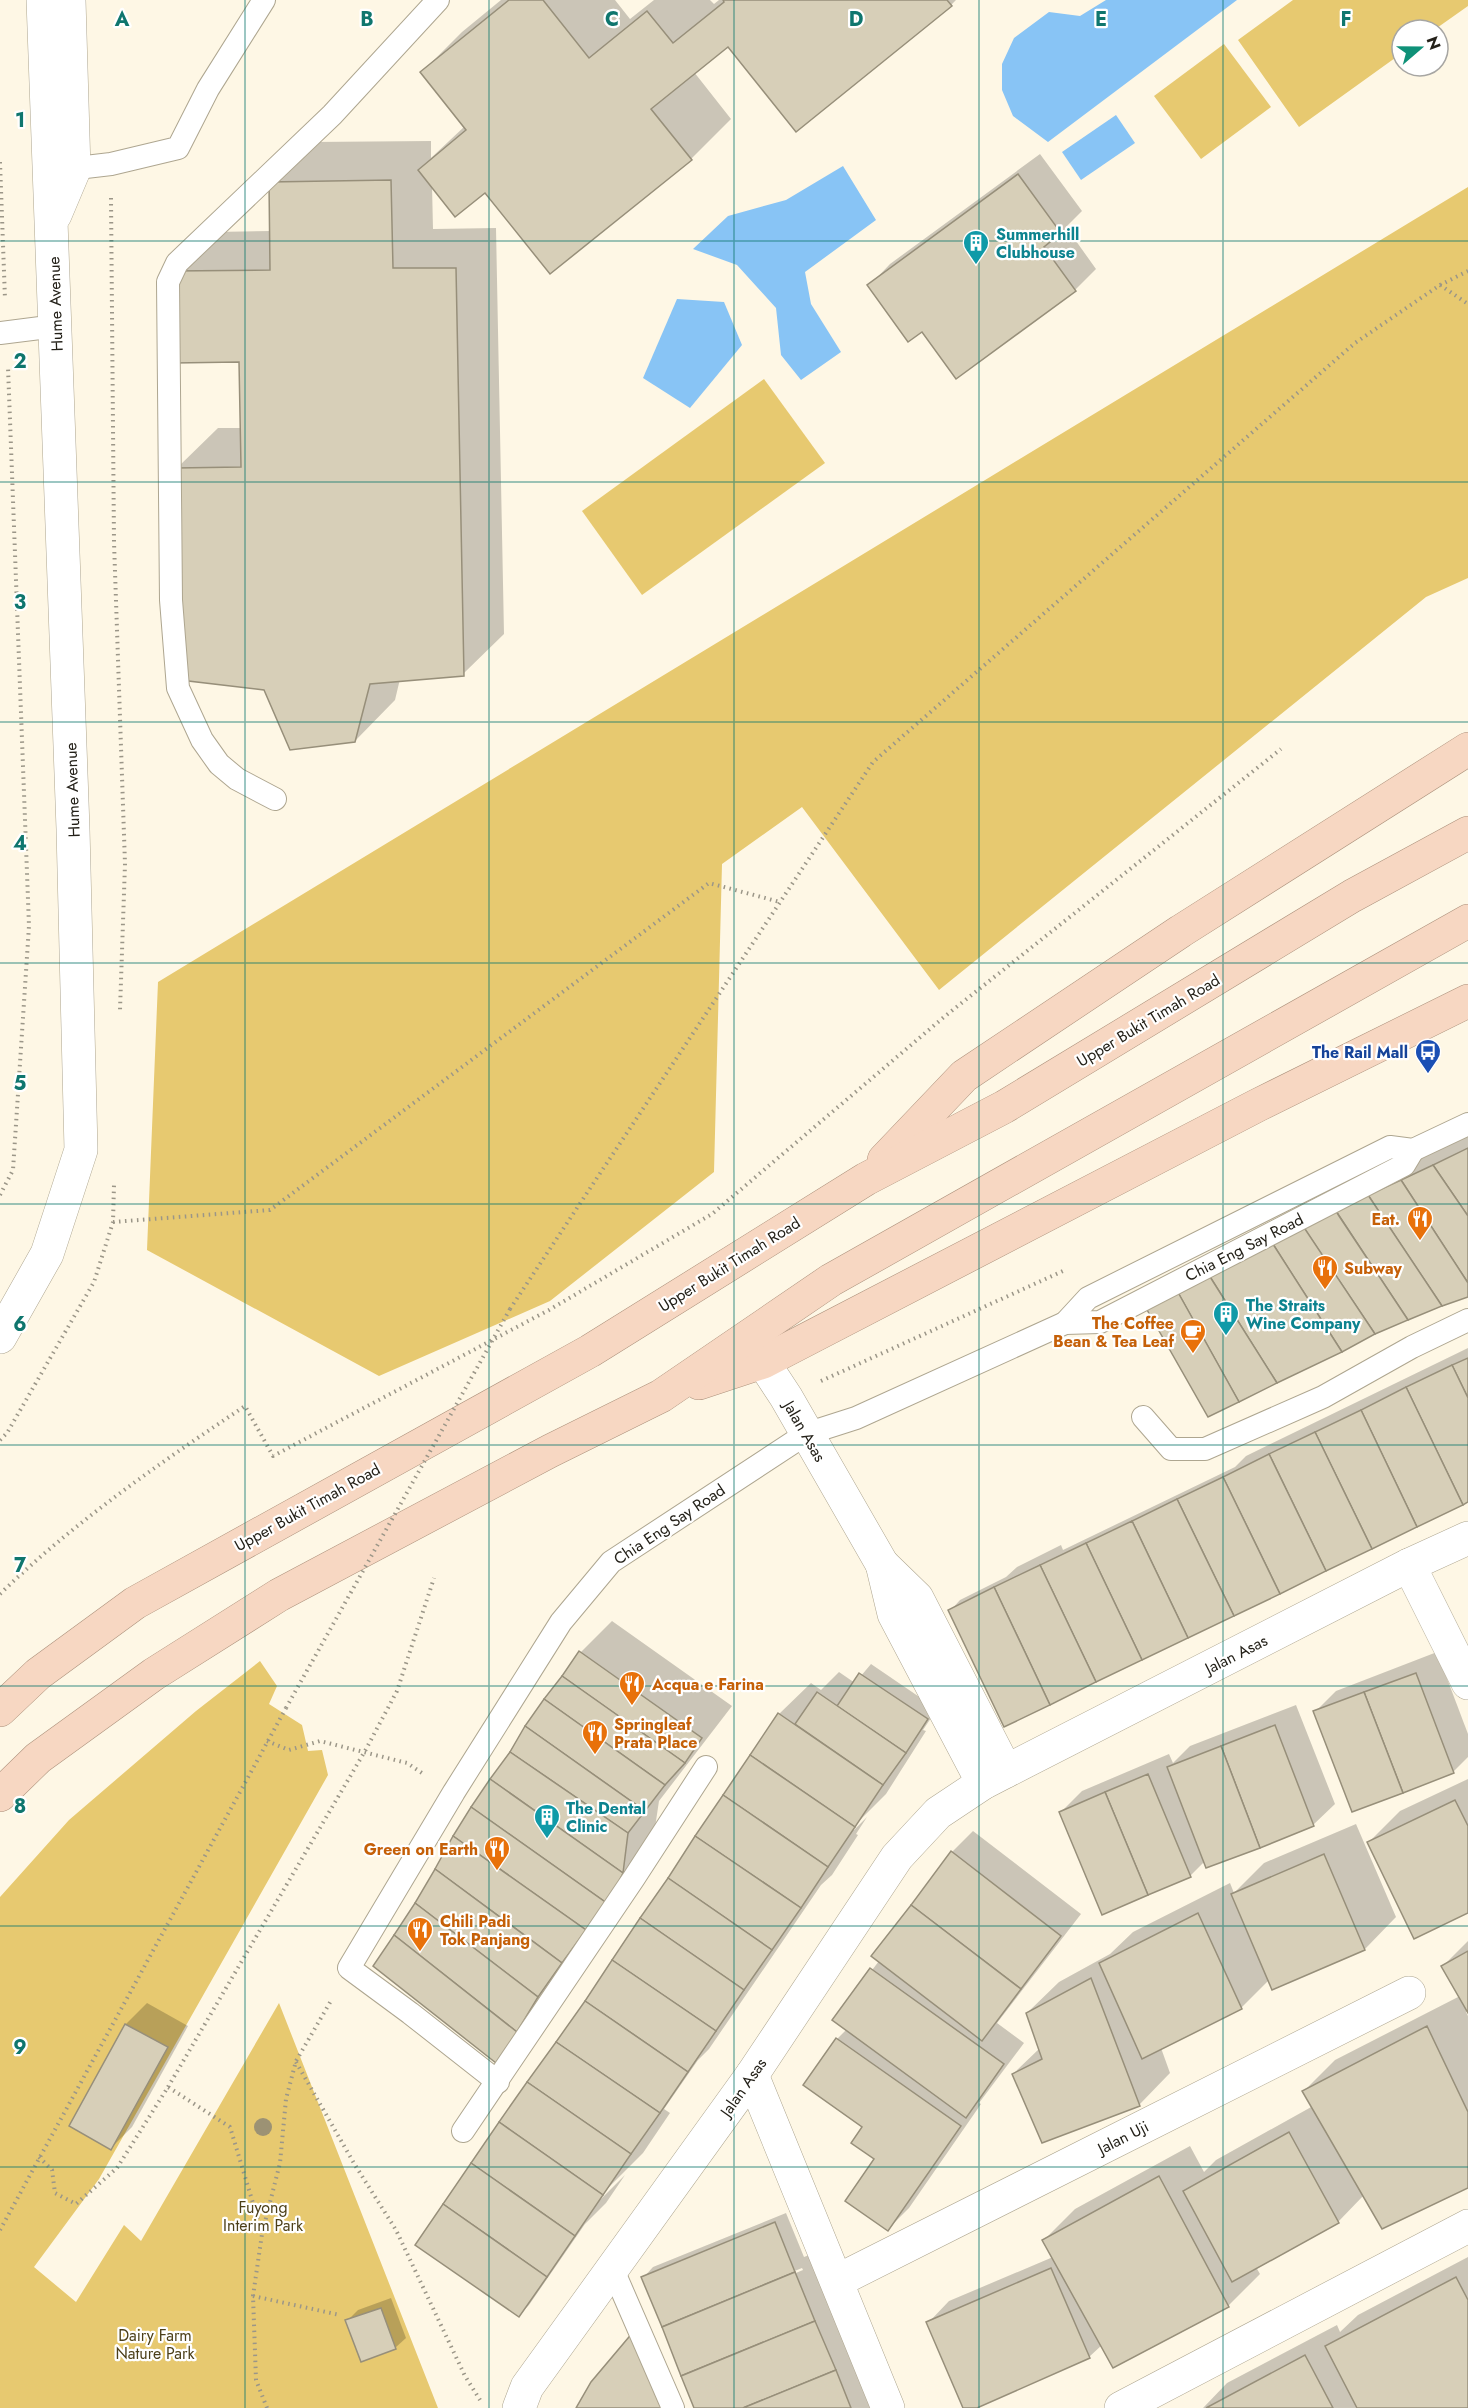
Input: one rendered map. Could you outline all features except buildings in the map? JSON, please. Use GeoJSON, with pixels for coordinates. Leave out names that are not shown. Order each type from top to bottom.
{"type":"FeatureCollection","features":[{"type":"Feature","properties":{"kind":"highway"},"geometry":{"type":"LineString","coordinates":[[866,1179],[964,1076],[1211,912],[1468,749]]}},
{"type":"Feature","properties":{"kind":"highway","name":"Upper Bukit Timah Road"},"geometry":{"type":"LineString","coordinates":[[0,1710],[38,1674],[135,1603],[590,1351],[866,1179],[1004,1107],[1352,896],[1468,833]]}},
{"type":"Feature","properties":{"kind":"highway"},"geometry":{"type":"LineString","coordinates":[[661,1396],[831,1280],[1468,921]]}},
{"type":"Feature","properties":{"kind":"highway"},"geometry":{"type":"LineString","coordinates":[[0,1795],[38,1758],[154,1674],[279,1595],[550,1451],[661,1396],[763,1362],[1258,1105],[1468,1001]]}},
{"type":"Feature","properties":{"kind":"street","name":"Hume Avenue"},"geometry":{"type":"LineString","coordinates":[[43,0],[61,170]]}},
{"type":"Feature","properties":{"kind":"street","name":"Hume Avenue"},"geometry":{"type":"LineString","coordinates":[[0,1337],[47,1254],[81,1150],[73,829],[51,225],[61,170],[69,0]]}},
{"type":"Feature","properties":{"kind":"street","name":"Jalan Asas"},"geometry":{"type":"LineString","coordinates":[[763,1362],[786,1397],[882,1564],[917,1598],[994,1777]]}},
{"type":"Feature","properties":{"kind":"street","name":"Jalan Asas"},"geometry":{"type":"LineString","coordinates":[[519,2408],[527,2388],[752,2075],[897,1857],[938,1813],[994,1777],[1409,1565],[1468,1538]]}},
{"type":"Feature","properties":{"kind":"street"},"geometry":{"type":"LineString","coordinates":[[1409,1565],[1468,1683]]}},
{"type":"Feature","properties":{"kind":"street","name":"Jalan Uji"},"geometry":{"type":"LineString","coordinates":[[837,2281],[1409,1993]]}},
{"type":"Feature","properties":{"kind":"street"},"geometry":{"type":"LineString","coordinates":[[752,2075],[888,2408]]}},
{"type":"Feature","properties":{"kind":"street"},"geometry":{"type":"LineString","coordinates":[[1121,2408],[1468,2226]]}},
{"type":"Feature","properties":{"kind":"lane"},"geometry":{"type":"LineString","coordinates":[[61,170],[111,164],[178,148],[208,89],[264,0]]}},
{"type":"Feature","properties":{"kind":"lane"},"geometry":{"type":"LineString","coordinates":[[275,799],[237,779],[219,764],[202,740],[178,688],[171,600],[168,282],[177,263],[332,115],[438,0]]}},
{"type":"Feature","properties":{"kind":"lane"},"geometry":{"type":"LineString","coordinates":[[3,332],[56,326]]}},
{"type":"Feature","properties":{"kind":"lane","name":"Chia Eng Say Road"},"geometry":{"type":"LineString","coordinates":[[498,2082],[411,2013],[349,1968],[454,1792],[561,1622],[611,1562],[807,1434],[856,1418],[1065,1323],[1088,1298],[1390,1147],[1413,1149],[1468,1124]]}},
{"type":"Feature","properties":{"kind":"lane"},"geometry":{"type":"LineString","coordinates":[[1143,1417],[1171,1449],[1205,1449],[1323,1397],[1412,1347],[1468,1320]]}},
{"type":"Feature","properties":{"kind":"lane"},"geometry":{"type":"LineString","coordinates":[[463,2131],[498,2082],[706,1767]]}},
{"type":"Feature","properties":{"kind":"lane"},"geometry":{"type":"LineString","coordinates":[[613,2270],[673,2408]]}},
{"type":"Feature","properties":{"kind":"path"},"geometry":{"type":"LineString","coordinates":[[0,162],[3,332],[29,926],[13,1170],[0,1195]]}},
{"type":"Feature","properties":{"kind":"path"},"geometry":{"type":"LineString","coordinates":[[0,2230],[267,1741],[510,1309],[873,762],[1355,343],[1440,285],[1468,270]]}},
{"type":"Feature","properties":{"kind":"path"},"geometry":{"type":"LineString","coordinates":[[1440,285],[1468,304]]}},
{"type":"Feature","properties":{"kind":"path"},"geometry":{"type":"LineString","coordinates":[[0,1594],[24,1570],[146,1473],[245,1406],[273,1455],[549,1310],[712,1214],[944,1017],[1281,749]]}},
{"type":"Feature","properties":{"kind":"path"},"geometry":{"type":"LineString","coordinates":[[113,1222],[270,1210],[710,883],[780,902]]}},
{"type":"Feature","properties":{"kind":"path"},"geometry":{"type":"LineString","coordinates":[[39,2157],[52,2170],[55,2193],[76,2204],[117,2168],[168,2087],[365,1751],[397,1691],[434,1578]]}},
{"type":"Feature","properties":{"kind":"path"},"geometry":{"type":"LineString","coordinates":[[267,1741],[289,1750],[320,1741],[365,1751],[407,1763],[454,1792]]}},
{"type":"Feature","properties":{"kind":"path"},"geometry":{"type":"LineString","coordinates":[[267,2408],[256,2380],[253,2296],[262,2234],[280,2163],[286,2098],[296,2061],[328,2006]]}},
{"type":"Feature","properties":{"kind":"path"},"geometry":{"type":"LineString","coordinates":[[296,2061],[355,2165],[396,2230],[465,2376],[486,2408]]}},
{"type":"Feature","properties":{"kind":"path"},"geometry":{"type":"LineString","coordinates":[[168,2087],[230,2127],[262,2234]]}},
{"type":"Feature","properties":{"kind":"path"},"geometry":{"type":"LineString","coordinates":[[253,2296],[340,2315]]}},
{"type":"Feature","properties":{"kind":"green space"},"geometry":{"type":"Polygon","coordinates":[[[1293,0],[1468,0],[1468,6],[1450,19],[1390,18],[1390,62],[1299,127],[1238,40],[1293,0]]]}},
{"type":"Feature","properties":{"kind":"green space"},"geometry":{"type":"Polygon","coordinates":[[[1224,44],[1271,107],[1201,159],[1154,96],[1224,44]]]}},
{"type":"Feature","properties":{"kind":"green space"},"geometry":{"type":"Polygon","coordinates":[[[1468,187],[1468,578],[1426,597],[939,990],[802,807],[722,864],[714,1172],[550,1301],[379,1376],[147,1250],[158,982],[1468,187]]]}},
{"type":"Feature","properties":{"kind":"green space"},"geometry":{"type":"Polygon","coordinates":[[[764,379],[825,463],[642,595],[582,511],[764,379]]]}},
{"type":"Feature","properties":{"kind":"green space"},"geometry":{"type":"Polygon","coordinates":[[[260,1661],[277,1686],[269,1704],[302,1725],[308,1751],[322,1750],[328,1775],[99,2179],[34,2267],[76,2302],[124,2225],[141,2241],[279,2003],[438,2408],[0,2408],[0,1897],[69,1820],[196,1711],[260,1661]]]}},
{"type":"Feature","properties":{"kind":"water"},"geometry":{"type":"Polygon","coordinates":[[[1106,0],[1237,0],[1048,142],[1013,116],[1002,90],[1002,64],[1014,38],[1049,12],[1080,16],[1106,0]]]}},
{"type":"Feature","properties":{"kind":"water"},"geometry":{"type":"Polygon","coordinates":[[[1116,115],[1135,143],[1081,180],[1062,152],[1116,115]]]}},
{"type":"Feature","properties":{"kind":"water"},"geometry":{"type":"Polygon","coordinates":[[[843,166],[876,220],[805,272],[811,304],[841,352],[801,380],[781,355],[776,308],[737,265],[693,249],[728,216],[786,200],[843,166]]]}},
{"type":"Feature","properties":{"kind":"water"},"geometry":{"type":"Polygon","coordinates":[[[677,299],[724,302],[742,345],[690,408],[643,378],[677,299]]]}},
{"type":"Feature","properties":{"kind":"place","name":"Summerhill Clubhouse"},"geometry":{"type":"Point","coordinates":[976,266]}},
{"type":"Feature","properties":{"kind":"place","name":"The Rail Mall"},"geometry":{"type":"Point","coordinates":[1428,1075]}},
{"type":"Feature","properties":{"kind":"place","name":"Eat."},"geometry":{"type":"Point","coordinates":[1420,1242]}},
{"type":"Feature","properties":{"kind":"place","name":"Subway"},"geometry":{"type":"Point","coordinates":[1325,1291]}},
{"type":"Feature","properties":{"kind":"place","name":"The Straits Wine Company"},"geometry":{"type":"Point","coordinates":[1226,1337]}},
{"type":"Feature","properties":{"kind":"place","name":"The Coffee Bean & Tea Leaf"},"geometry":{"type":"Point","coordinates":[1193,1355]}},
{"type":"Feature","properties":{"kind":"place","name":"Acqua e Farina"},"geometry":{"type":"Point","coordinates":[632,1707]}},
{"type":"Feature","properties":{"kind":"place","name":"Springleaf Prata Place"},"geometry":{"type":"Point","coordinates":[595,1756]}},
{"type":"Feature","properties":{"kind":"place","name":"The Dental Clinic"},"geometry":{"type":"Point","coordinates":[547,1840]}},
{"type":"Feature","properties":{"kind":"place","name":"Green on Earth"},"geometry":{"type":"Point","coordinates":[497,1872]}},
{"type":"Feature","properties":{"kind":"place","name":"Chili Padi Tok Panjang"},"geometry":{"type":"Point","coordinates":[420,1953]}},
{"type":"Feature","properties":{"kind":"park label","name":"Fuyong Interim Park"},"geometry":{"type":"Point","coordinates":[263,2216]}},
{"type":"Feature","properties":{"kind":"park label","name":"Dairy Farm Nature Park"},"geometry":{"type":"Point","coordinates":[155,2344]}}]}
